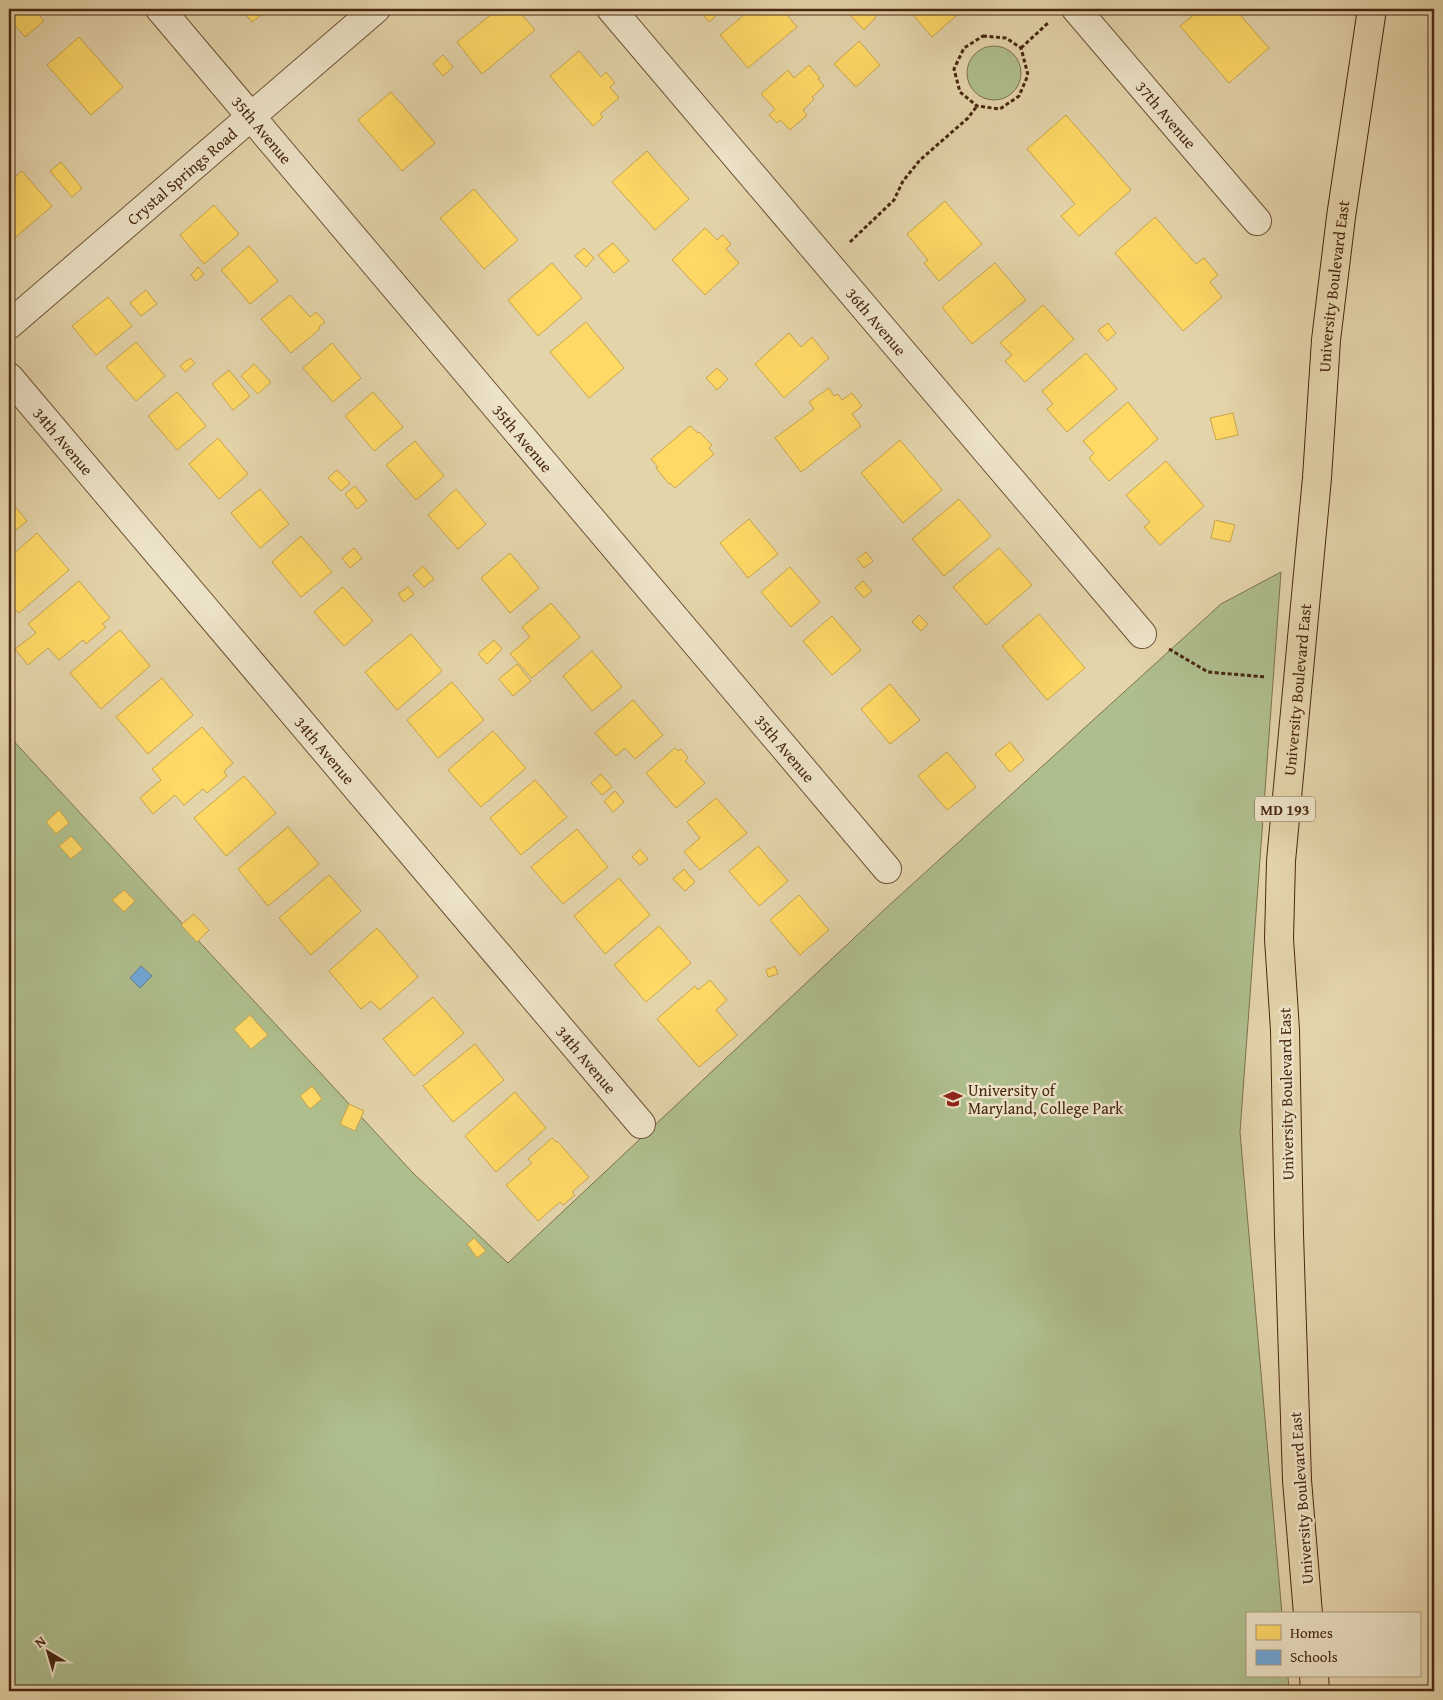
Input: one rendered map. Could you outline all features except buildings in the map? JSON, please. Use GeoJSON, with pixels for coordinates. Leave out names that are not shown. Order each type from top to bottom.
{"type":"FeatureCollection","features":[{"type":"Feature","properties":{"kind":"main road","name":"University Boulevard East"},"geometry":{"type":"LineString","coordinates":[[1308,1612],[1297,1480],[1289,1234],[1286,1030],[1279,938],[1281,861],[1317,478],[1326,340],[1341,217],[1372,9]]}},
{"type":"Feature","properties":{"kind":"main road"},"geometry":{"type":"LineString","coordinates":[[1314,1678],[1315,1691]]}},
{"type":"Feature","properties":{"kind":"street","name":"35th Avenue"},"geometry":{"type":"LineString","coordinates":[[160,9],[887,869]]}},
{"type":"Feature","properties":{"kind":"street","name":"Crystal Springs Road"},"geometry":{"type":"LineString","coordinates":[[9,325],[376,9]]}},
{"type":"Feature","properties":{"kind":"street","name":"36th Avenue"},"geometry":{"type":"LineString","coordinates":[[611,9],[1142,634]]}},
{"type":"Feature","properties":{"kind":"street","name":"37th Avenue"},"geometry":{"type":"LineString","coordinates":[[1076,9],[1257,221]]}},
{"type":"Feature","properties":{"kind":"street","name":"34th Avenue"},"geometry":{"type":"LineString","coordinates":[[9,377],[641,1124]]}},
{"type":"Feature","properties":{"kind":"path"},"geometry":{"type":"LineString","coordinates":[[1022,48],[1049,22]]}},
{"type":"Feature","properties":{"kind":"path"},"geometry":{"type":"LineString","coordinates":[[983,36],[1006,38],[1022,48],[1028,75],[1019,96],[1000,108],[977,106],[960,92],[954,69],[964,48],[983,36]]}},
{"type":"Feature","properties":{"kind":"path"},"geometry":{"type":"LineString","coordinates":[[827,263],[894,200],[903,181],[920,160],[968,118],[977,106]]}},
{"type":"Feature","properties":{"kind":"path"},"geometry":{"type":"LineString","coordinates":[[1142,634],[1208,672],[1297,679]]}},
{"type":"Feature","properties":{"kind":"green space"},"geometry":{"type":"Polygon","coordinates":[[[994,46],[1013,54],[1021,73],[1013,92],[994,100],[975,92],[967,73],[975,54],[994,46]]]}},
{"type":"Feature","properties":{"kind":"green space","name":"University of Maryland, College Park"},"geometry":{"type":"Polygon","coordinates":[[[1281,572],[1240,1132],[1282,1612],[1246,1612],[1246,1678],[1288,1678],[1289,1691],[9,1691],[9,736],[413,1173],[508,1263],[885,909],[1221,604],[1281,572]]]}},
{"type":"Feature","properties":{"kind":"place","name":"University of Maryland, College Park"},"geometry":{"type":"Point","coordinates":[953,1099]}}]}
